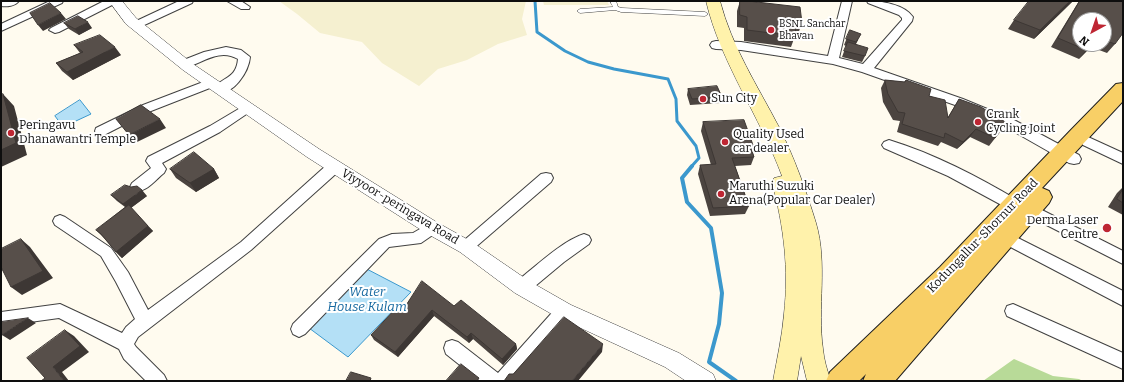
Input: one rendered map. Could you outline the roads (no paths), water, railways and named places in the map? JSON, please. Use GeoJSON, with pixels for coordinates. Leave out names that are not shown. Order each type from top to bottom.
{"type":"FeatureCollection","features":[{"type":"Feature","properties":{"kind":"main road"},"geometry":{"type":"LineString","coordinates":[[706,5],[722,44],[729,75],[768,150],[782,185],[793,229],[797,273],[796,306],[786,381]]}},
{"type":"Feature","properties":{"kind":"main road"},"geometry":{"type":"LineString","coordinates":[[722,44],[732,56],[769,126],[791,177],[801,206],[811,248],[811,331],[813,356],[818,381]]}},
{"type":"Feature","properties":{"kind":"main road","name":"Kodungallur-Shornur Road"},"geometry":{"type":"LineString","coordinates":[[840,381],[949,274],[1022,208],[1075,151],[1123,89]]}},
{"type":"Feature","properties":{"kind":"main road","name":"Kodungallur-Shornur Road"},"geometry":{"type":"LineString","coordinates":[[1075,151],[1123,108]]}},
{"type":"Feature","properties":{"kind":"main road","name":"Kodungallur-Shornur Road"},"geometry":{"type":"LineString","coordinates":[[877,381],[1006,238],[1022,208]]}},
{"type":"Feature","properties":{"kind":"street"},"geometry":{"type":"LineString","coordinates":[[1,3],[6,4],[14,1]]}},
{"type":"Feature","properties":{"kind":"street"},"geometry":{"type":"LineString","coordinates":[[1,28],[58,1]]}},
{"type":"Feature","properties":{"kind":"street"},"geometry":{"type":"LineString","coordinates":[[54,30],[112,1]]}},
{"type":"Feature","properties":{"kind":"street","name":"Viyyoor-peringava Road"},"geometry":{"type":"LineString","coordinates":[[115,1],[136,25],[185,64],[334,167],[432,228],[466,247],[522,287],[564,311],[672,360],[705,381]]}},
{"type":"Feature","properties":{"kind":"street"},"geometry":{"type":"LineString","coordinates":[[136,25],[188,1]]}},
{"type":"Feature","properties":{"kind":"street"},"geometry":{"type":"LineString","coordinates":[[232,1],[245,8]]}},
{"type":"Feature","properties":{"kind":"street"},"geometry":{"type":"LineString","coordinates":[[833,60],[847,1]]}},
{"type":"Feature","properties":{"kind":"street"},"geometry":{"type":"LineString","coordinates":[[866,69],[907,22],[908,17],[903,13],[872,1]]}},
{"type":"Feature","properties":{"kind":"street"},"geometry":{"type":"LineString","coordinates":[[722,44],[833,60],[866,69],[959,102],[1075,151],[1123,159]]}},
{"type":"Feature","properties":{"kind":"street"},"geometry":{"type":"LineString","coordinates":[[101,131],[147,108],[216,86],[240,74],[244,63],[244,57],[232,52],[221,52],[208,54],[185,64]]}},
{"type":"Feature","properties":{"kind":"street"},"geometry":{"type":"LineString","coordinates":[[137,187],[159,169],[153,161],[215,128],[247,108]]}},
{"type":"Feature","properties":{"kind":"street"},"geometry":{"type":"LineString","coordinates":[[889,145],[925,158],[1123,258]]}},
{"type":"Feature","properties":{"kind":"street"},"geometry":{"type":"LineString","coordinates":[[125,343],[132,332],[145,321],[246,246],[334,167]]}},
{"type":"Feature","properties":{"kind":"street"},"geometry":{"type":"LineString","coordinates":[[466,247],[546,178]]}},
{"type":"Feature","properties":{"kind":"street"},"geometry":{"type":"LineString","coordinates":[[60,221],[106,252],[122,277],[145,321]]}},
{"type":"Feature","properties":{"kind":"street"},"geometry":{"type":"LineString","coordinates":[[299,329],[384,243],[392,240],[416,239],[432,228]]}},
{"type":"Feature","properties":{"kind":"street"},"geometry":{"type":"LineString","coordinates":[[1006,238],[1123,299]]}},
{"type":"Feature","properties":{"kind":"street"},"geometry":{"type":"LineString","coordinates":[[522,287],[559,257],[584,240]]}},
{"type":"Feature","properties":{"kind":"street"},"geometry":{"type":"LineString","coordinates":[[1,319],[60,311],[125,343],[130,353],[158,381]]}},
{"type":"Feature","properties":{"kind":"street"},"geometry":{"type":"LineString","coordinates":[[502,381],[564,311]]}},
{"type":"Feature","properties":{"kind":"street"},"geometry":{"type":"LineString","coordinates":[[1013,311],[1123,361]]}},
{"type":"Feature","properties":{"kind":"street"},"geometry":{"type":"LineString","coordinates":[[452,348],[494,381]]}},
{"type":"Feature","properties":{"kind":"lane"},"geometry":{"type":"LineString","coordinates":[[613,1],[616,8]]}},
{"type":"Feature","properties":{"kind":"lane"},"geometry":{"type":"LineString","coordinates":[[580,12],[616,8],[621,10],[706,5]]}},
{"type":"Feature","properties":{"kind":"water"},"geometry":{"type":"Polygon","coordinates":[[[80,100],[91,114],[63,127],[55,116],[80,100]]]}},
{"type":"Feature","properties":{"kind":"water","name":"Water House Kulam"},"geometry":{"type":"Polygon","coordinates":[[[361,266],[411,292],[348,357],[309,328],[361,266]]]}},
{"type":"Feature","properties":{"kind":"waterway"},"geometry":{"type":"LineString","coordinates":[[535,1],[537,32],[565,51],[588,62],[614,69],[668,79],[676,99],[677,121],[696,146],[699,158],[691,167]]}},
{"type":"Feature","properties":{"kind":"waterway"},"geometry":{"type":"LineString","coordinates":[[692,166],[682,178],[687,202],[711,228],[722,293],[719,324],[709,362],[736,381]]}},
{"type":"Feature","properties":{"kind":"place","name":"BSNL Sanchar Bhavan"},"geometry":{"type":"Point","coordinates":[771,30]}},
{"type":"Feature","properties":{"kind":"place","name":"Sun City"},"geometry":{"type":"Point","coordinates":[703,99]}},
{"type":"Feature","properties":{"kind":"place","name":"Crank Cycling Joint"},"geometry":{"type":"Point","coordinates":[978,122]}},
{"type":"Feature","properties":{"kind":"place","name":"Peringavu Dhanawantri Temple"},"geometry":{"type":"Point","coordinates":[11,133]}},
{"type":"Feature","properties":{"kind":"place","name":"Quality Used car dealer"},"geometry":{"type":"Point","coordinates":[725,142]}},
{"type":"Feature","properties":{"kind":"place","name":"Maruthi Suzuki Arena(Popular Car Dealer)"},"geometry":{"type":"Point","coordinates":[721,194]}},
{"type":"Feature","properties":{"kind":"place","name":"Derma Laser Centre"},"geometry":{"type":"Point","coordinates":[1107,228]}}]}
